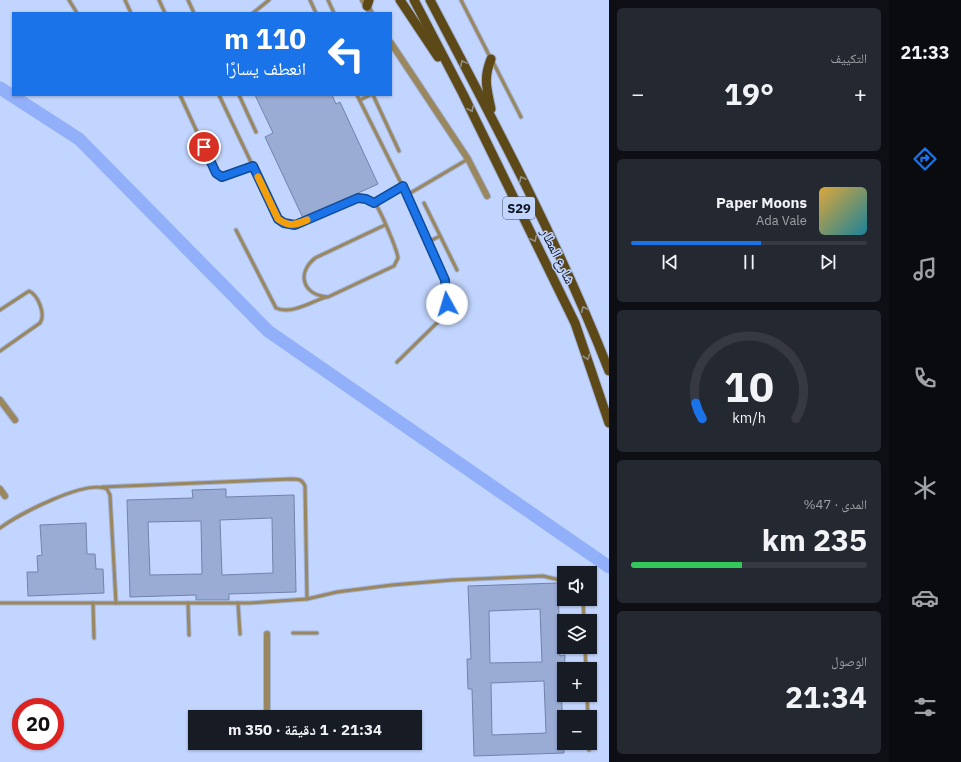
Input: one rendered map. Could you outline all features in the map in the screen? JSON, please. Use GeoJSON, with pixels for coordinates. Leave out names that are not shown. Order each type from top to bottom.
{"type":"FeatureCollection","features":[{"type":"Feature","properties":{"kind":"main road"},"geometry":{"type":"LineString","coordinates":[[400,0],[463,94]]}},
{"type":"Feature","properties":{"kind":"main road","name":"شارع المطار"},"geometry":{"type":"LineString","coordinates":[[414,0],[463,94],[575,323],[609,423]]}},
{"type":"Feature","properties":{"kind":"main road","name":"شارع المطار"},"geometry":{"type":"LineString","coordinates":[[430,0],[494,122],[587,316],[609,371]]}},
{"type":"Feature","properties":{"kind":"main road"},"geometry":{"type":"LineString","coordinates":[[491,59],[485,80],[494,122]]}},
{"type":"Feature","properties":{"kind":"street"},"geometry":{"type":"LineString","coordinates":[[392,45],[468,160],[487,196]]}},
{"type":"Feature","properties":{"kind":"street"},"geometry":{"type":"LineString","coordinates":[[0,400],[15,420]]}},
{"type":"Feature","properties":{"kind":"street"},"geometry":{"type":"LineString","coordinates":[[0,489],[5,496]]}},
{"type":"Feature","properties":{"kind":"street"},"geometry":{"type":"LineString","coordinates":[[267,634],[267,710]]}},
{"type":"Feature","properties":{"kind":"lane"},"geometry":{"type":"LineString","coordinates":[[69,0],[76,12]]}},
{"type":"Feature","properties":{"kind":"lane"},"geometry":{"type":"LineString","coordinates":[[125,0],[131,12]]}},
{"type":"Feature","properties":{"kind":"lane"},"geometry":{"type":"LineString","coordinates":[[159,0],[165,12]]}},
{"type":"Feature","properties":{"kind":"lane"},"geometry":{"type":"LineString","coordinates":[[188,0],[194,12]]}},
{"type":"Feature","properties":{"kind":"lane"},"geometry":{"type":"LineString","coordinates":[[254,12],[269,0]]}},
{"type":"Feature","properties":{"kind":"lane"},"geometry":{"type":"LineString","coordinates":[[310,0],[316,12]]}},
{"type":"Feature","properties":{"kind":"lane"},"geometry":{"type":"LineString","coordinates":[[328,0],[334,12]]}},
{"type":"Feature","properties":{"kind":"lane"},"geometry":{"type":"LineString","coordinates":[[461,0],[521,116]]}},
{"type":"Feature","properties":{"kind":"lane"},"geometry":{"type":"LineString","coordinates":[[180,96],[216,173],[222,177],[253,166]]}},
{"type":"Feature","properties":{"kind":"lane"},"geometry":{"type":"LineString","coordinates":[[219,96],[278,219],[284,223],[295,225],[358,198],[366,199],[374,203],[397,251],[398,258],[394,266],[328,297],[282,311],[276,308],[236,230]]}},
{"type":"Feature","properties":{"kind":"lane"},"geometry":{"type":"LineString","coordinates":[[239,96],[256,132]]}},
{"type":"Feature","properties":{"kind":"lane"},"geometry":{"type":"LineString","coordinates":[[358,96],[403,186],[445,280],[447,304],[445,315],[397,362]]}},
{"type":"Feature","properties":{"kind":"lane"},"geometry":{"type":"LineString","coordinates":[[360,100],[370,96]]}},
{"type":"Feature","properties":{"kind":"lane"},"geometry":{"type":"LineString","coordinates":[[372,96],[399,151]]}},
{"type":"Feature","properties":{"kind":"lane"},"geometry":{"type":"LineString","coordinates":[[407,195],[468,160]]}},
{"type":"Feature","properties":{"kind":"lane"},"geometry":{"type":"LineString","coordinates":[[374,203],[403,186]]}},
{"type":"Feature","properties":{"kind":"lane"},"geometry":{"type":"LineString","coordinates":[[424,203],[456,270]]}},
{"type":"Feature","properties":{"kind":"lane"},"geometry":{"type":"LineString","coordinates":[[328,297],[311,293],[305,285],[304,271],[307,265],[315,258],[385,225]]}},
{"type":"Feature","properties":{"kind":"lane"},"geometry":{"type":"LineString","coordinates":[[428,242],[440,236]]}},
{"type":"Feature","properties":{"kind":"lane"},"geometry":{"type":"LineString","coordinates":[[0,310],[30,291],[33,292],[39,303],[42,315],[40,323],[0,351]]}},
{"type":"Feature","properties":{"kind":"lane"},"geometry":{"type":"LineString","coordinates":[[0,528],[41,503],[94,486],[102,487],[298,479],[303,481],[305,486],[307,599]]}},
{"type":"Feature","properties":{"kind":"lane"},"geometry":{"type":"LineString","coordinates":[[102,487],[107,489],[110,495],[116,603]]}},
{"type":"Feature","properties":{"kind":"lane"},"geometry":{"type":"LineString","coordinates":[[0,603],[238,603],[307,599],[337,592],[371,587],[452,580],[543,576],[557,579]]}},
{"type":"Feature","properties":{"kind":"lane"},"geometry":{"type":"LineString","coordinates":[[93,603],[94,638]]}},
{"type":"Feature","properties":{"kind":"lane"},"geometry":{"type":"LineString","coordinates":[[188,603],[189,635]]}},
{"type":"Feature","properties":{"kind":"lane"},"geometry":{"type":"LineString","coordinates":[[238,603],[240,634]]}},
{"type":"Feature","properties":{"kind":"lane"},"geometry":{"type":"LineString","coordinates":[[293,633],[317,633]]}},
{"type":"Feature","properties":{"kind":"building"},"geometry":{"type":"Polygon","coordinates":[[[255,96],[332,96],[336,104],[340,102],[378,184],[303,218],[265,137],[273,133],[255,96]]]}},
{"type":"Feature","properties":{"kind":"building"},"geometry":{"type":"Polygon","coordinates":[[[226,489],[226,497],[294,495],[296,592],[229,594],[229,600],[196,600],[196,595],[130,597],[127,500],[193,498],[192,490],[226,489]],[[272,518],[220,520],[222,575],[273,573],[272,518]],[[201,521],[148,522],[150,575],[202,574],[201,521]]]}},
{"type":"Feature","properties":{"kind":"building"},"geometry":{"type":"Polygon","coordinates":[[[86,523],[87,554],[95,554],[96,569],[103,569],[104,593],[28,596],[27,572],[38,572],[37,556],[42,555],[40,525],[86,523]]]}},
{"type":"Feature","properties":{"kind":"building"},"geometry":{"type":"Polygon","coordinates":[[[557,583],[557,606],[559,606],[559,614],[557,614],[557,654],[560,654],[560,656],[565,655],[565,662],[557,662],[557,702],[562,702],[562,710],[557,710],[557,750],[564,750],[564,753],[474,756],[472,689],[468,689],[467,659],[471,659],[468,586],[557,583]],[[540,609],[489,611],[490,663],[542,662],[540,609]],[[544,681],[491,683],[492,735],[546,733],[544,681]]]}},
{"type":"Feature","properties":{"kind":"waterway"},"geometry":{"type":"LineString","coordinates":[[0,88],[12,96]]}},
{"type":"Feature","properties":{"kind":"waterway"},"geometry":{"type":"LineString","coordinates":[[12,96],[79,139],[268,331],[609,567]]}},
{"type":"Feature","properties":{"kind":"slow traffic"},"geometry":{"type":"LineString","coordinates":[[258,177],[278,219],[290,225],[295,225],[307,220]]}},
{"type":"Feature","properties":{"kind":"route"},"geometry":{"type":"LineString","coordinates":[[204,147],[216,173],[222,177],[253,166],[278,219],[290,225],[295,225],[358,198],[366,199],[374,203],[403,186],[445,280],[447,304]]}}]}
